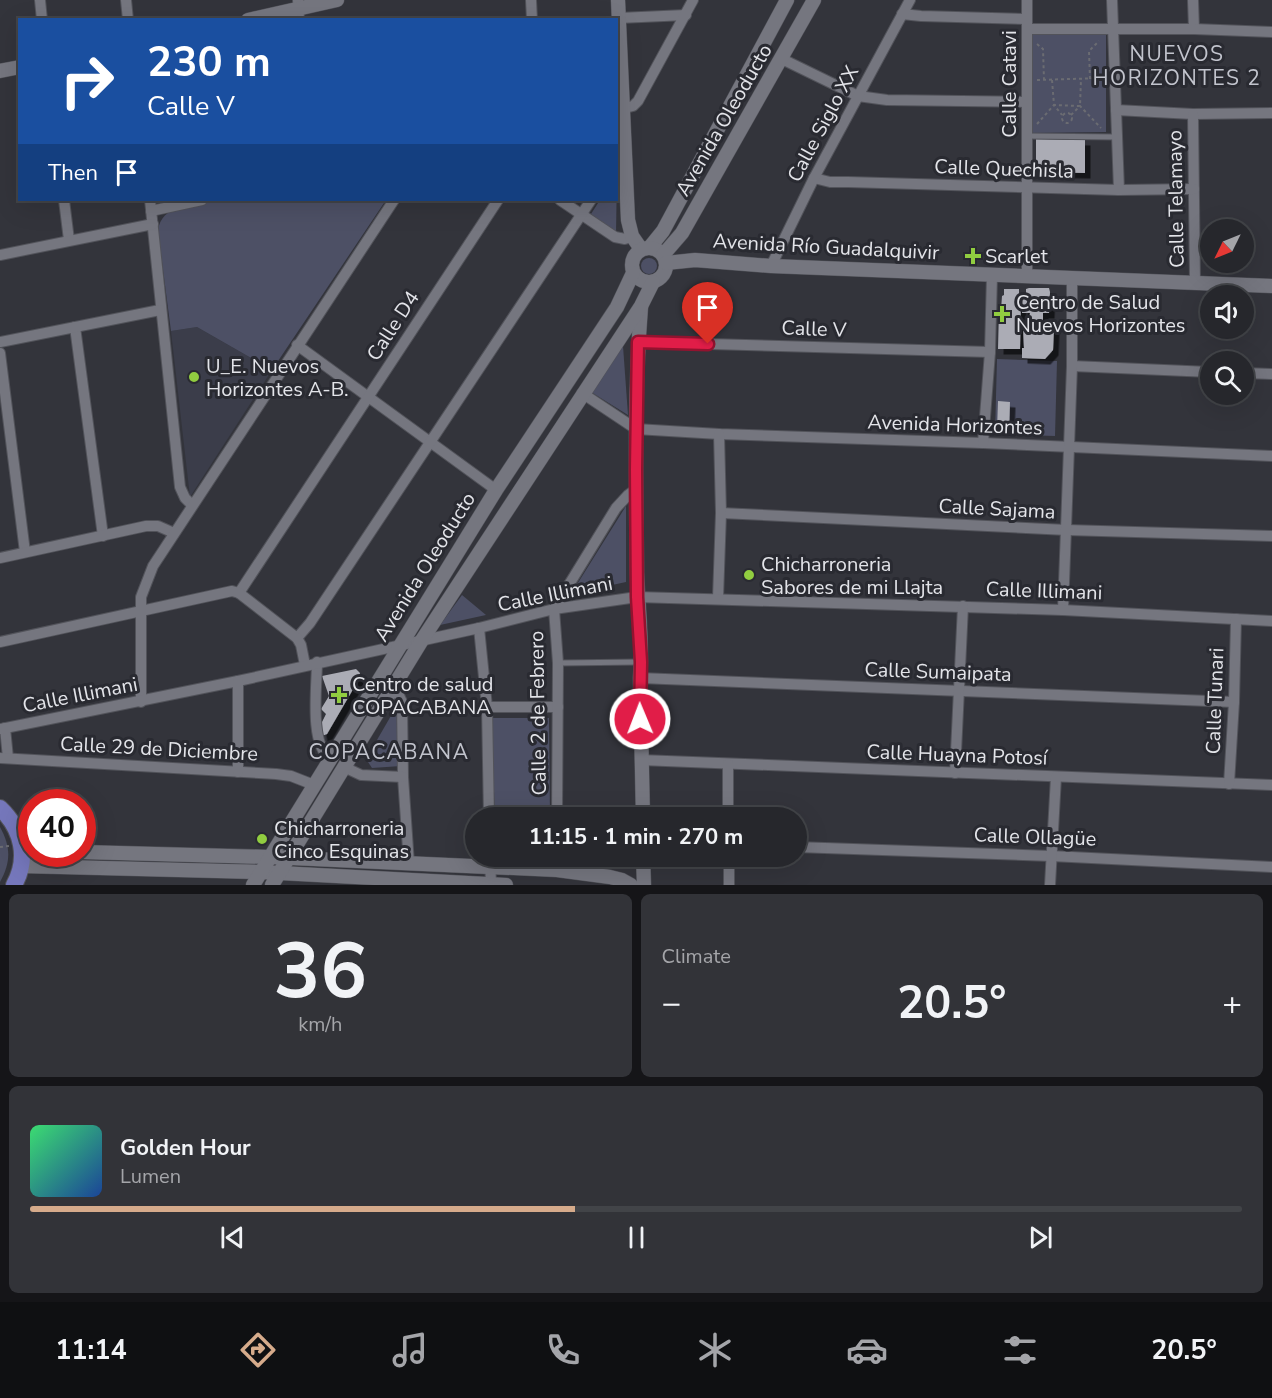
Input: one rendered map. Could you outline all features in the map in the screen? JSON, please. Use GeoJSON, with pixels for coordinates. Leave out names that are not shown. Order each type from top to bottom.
{"type":"FeatureCollection","features":[{"type":"Feature","properties":{"kind":"main road"},"geometry":{"type":"LineString","coordinates":[[0,808],[16,827],[18,833]]}},
{"type":"Feature","properties":{"kind":"main road"},"geometry":{"type":"LineString","coordinates":[[14,885],[21,867]]}},
{"type":"Feature","properties":{"kind":"street"},"geometry":{"type":"LineString","coordinates":[[40,0],[42,18]]}},
{"type":"Feature","properties":{"kind":"street"},"geometry":{"type":"LineString","coordinates":[[126,0],[128,18]]}},
{"type":"Feature","properties":{"kind":"street"},"geometry":{"type":"LineString","coordinates":[[258,18],[337,0]]}},
{"type":"Feature","properties":{"kind":"street"},"geometry":{"type":"LineString","coordinates":[[531,0],[532,18]]}},
{"type":"Feature","properties":{"kind":"street"},"geometry":{"type":"LineString","coordinates":[[618,0],[622,163],[628,220],[632,237],[645,248],[655,249],[664,259],[663,275],[652,282],[638,279],[633,273],[633,257],[645,248]]}},
{"type":"Feature","properties":{"kind":"street"},"geometry":{"type":"LineString","coordinates":[[620,109],[633,106],[638,101],[693,0]]}},
{"type":"Feature","properties":{"kind":"street","name":"Avenida Oleoducto"},"geometry":{"type":"LineString","coordinates":[[645,248],[663,231],[787,0]]}},
{"type":"Feature","properties":{"kind":"street","name":"Avenida Oleoducto"},"geometry":{"type":"LineString","coordinates":[[664,259],[682,233],[814,0]]}},
{"type":"Feature","properties":{"kind":"street","name":"Calle Siglo XX"},"geometry":{"type":"LineString","coordinates":[[771,266],[814,178],[910,0]]}},
{"type":"Feature","properties":{"kind":"street","name":"Calle Catavi"},"geometry":{"type":"LineString","coordinates":[[1027,0],[1029,133],[1027,276]]}},
{"type":"Feature","properties":{"kind":"street"},"geometry":{"type":"LineString","coordinates":[[1112,0],[1119,190]]}},
{"type":"Feature","properties":{"kind":"street"},"geometry":{"type":"LineString","coordinates":[[1193,0],[1194,29]]}},
{"type":"Feature","properties":{"kind":"street"},"geometry":{"type":"LineString","coordinates":[[902,14],[1028,28],[1272,32]]}},
{"type":"Feature","properties":{"kind":"street"},"geometry":{"type":"LineString","coordinates":[[619,18],[686,15]]}},
{"type":"Feature","properties":{"kind":"street"},"geometry":{"type":"LineString","coordinates":[[782,59],[858,96],[886,100],[1027,102]]}},
{"type":"Feature","properties":{"kind":"street"},"geometry":{"type":"LineString","coordinates":[[0,71],[18,67]]}},
{"type":"Feature","properties":{"kind":"street"},"geometry":{"type":"LineString","coordinates":[[1116,110],[1193,114],[1272,113]]}},
{"type":"Feature","properties":{"kind":"street","name":"Calle Telamayo"},"geometry":{"type":"LineString","coordinates":[[1193,114],[1195,283]]}},
{"type":"Feature","properties":{"kind":"street","name":"Calle Quechisla"},"geometry":{"type":"LineString","coordinates":[[814,178],[830,182],[1119,190],[1194,189]]}},
{"type":"Feature","properties":{"kind":"street"},"geometry":{"type":"LineString","coordinates":[[64,201],[69,240]]}},
{"type":"Feature","properties":{"kind":"street"},"geometry":{"type":"LineString","coordinates":[[150,201],[180,487],[184,498],[192,505]]}},
{"type":"Feature","properties":{"kind":"street"},"geometry":{"type":"LineString","coordinates":[[151,211],[197,201]]}},
{"type":"Feature","properties":{"kind":"street"},"geometry":{"type":"LineString","coordinates":[[141,702],[141,597],[146,582],[192,505],[393,201]]}},
{"type":"Feature","properties":{"kind":"street","name":"Calle D4"},"geometry":{"type":"LineString","coordinates":[[239,592],[497,201]]}},
{"type":"Feature","properties":{"kind":"street"},"geometry":{"type":"LineString","coordinates":[[561,201],[615,237],[632,237]]}},
{"type":"Feature","properties":{"kind":"street"},"geometry":{"type":"LineString","coordinates":[[297,638],[310,623],[590,201]]}},
{"type":"Feature","properties":{"kind":"street"},"geometry":{"type":"LineString","coordinates":[[0,255],[153,224]]}},
{"type":"Feature","properties":{"kind":"street","name":"Avenida Río Guadalquivir"},"geometry":{"type":"LineString","coordinates":[[664,259],[771,266],[1272,286]]}},
{"type":"Feature","properties":{"kind":"street","name":"Avenida Oleoducto"},"geometry":{"type":"LineString","coordinates":[[253,885],[496,490],[617,307],[633,273]]}},
{"type":"Feature","properties":{"kind":"street"},"geometry":{"type":"LineString","coordinates":[[983,443],[990,352],[992,275]]}},
{"type":"Feature","properties":{"kind":"street"},"geometry":{"type":"LineString","coordinates":[[1063,610],[1072,366],[1072,278]]}},
{"type":"Feature","properties":{"kind":"street","name":"Avenida Oleoducto"},"geometry":{"type":"LineString","coordinates":[[279,881],[287,859],[422,640],[641,306],[652,282]]}},
{"type":"Feature","properties":{"kind":"street"},"geometry":{"type":"LineString","coordinates":[[641,306],[638,342],[636,489],[643,807]]}},
{"type":"Feature","properties":{"kind":"street"},"geometry":{"type":"LineString","coordinates":[[0,342],[160,310]]}},
{"type":"Feature","properties":{"kind":"street"},"geometry":{"type":"LineString","coordinates":[[75,327],[103,536]]}},
{"type":"Feature","properties":{"kind":"street","name":"Calle V"},"geometry":{"type":"LineString","coordinates":[[638,342],[990,352]]}},
{"type":"Feature","properties":{"kind":"street"},"geometry":{"type":"LineString","coordinates":[[297,345],[496,490]]}},
{"type":"Feature","properties":{"kind":"street"},"geometry":{"type":"LineString","coordinates":[[0,353],[25,552]]}},
{"type":"Feature","properties":{"kind":"street"},"geometry":{"type":"LineString","coordinates":[[1072,366],[1200,372]]}},
{"type":"Feature","properties":{"kind":"street"},"geometry":{"type":"LineString","coordinates":[[1254,373],[1272,374]]}},
{"type":"Feature","properties":{"kind":"street"},"geometry":{"type":"LineString","coordinates":[[582,393],[636,429]]}},
{"type":"Feature","properties":{"kind":"street","name":"Avenida Horizontes"},"geometry":{"type":"LineString","coordinates":[[636,429],[1272,456]]}},
{"type":"Feature","properties":{"kind":"street"},"geometry":{"type":"LineString","coordinates":[[718,598],[719,434]]}},
{"type":"Feature","properties":{"kind":"street"},"geometry":{"type":"LineString","coordinates":[[554,609],[616,508],[636,489]]}},
{"type":"Feature","properties":{"kind":"street","name":"Calle Sajama"},"geometry":{"type":"LineString","coordinates":[[720,513],[1067,530],[1272,536]]}},
{"type":"Feature","properties":{"kind":"street"},"geometry":{"type":"LineString","coordinates":[[0,558],[146,526],[158,526],[174,533]]}},
{"type":"Feature","properties":{"kind":"street"},"geometry":{"type":"LineString","coordinates":[[0,642],[221,593],[239,592],[297,638],[301,645],[305,665]]}},
{"type":"Feature","properties":{"kind":"street","name":"Calle Illimani"},"geometry":{"type":"LineString","coordinates":[[2,729],[238,681],[554,609],[637,597],[963,606],[1272,621]]}},
{"type":"Feature","properties":{"kind":"street"},"geometry":{"type":"LineString","coordinates":[[955,773],[963,606]]}},
{"type":"Feature","properties":{"kind":"street","name":"Calle 2 de Febrero"},"geometry":{"type":"LineString","coordinates":[[554,609],[558,663],[557,807]]}},
{"type":"Feature","properties":{"kind":"street","name":"Calle Tunari"},"geometry":{"type":"LineString","coordinates":[[1229,784],[1236,619]]}},
{"type":"Feature","properties":{"kind":"street"},"geometry":{"type":"LineString","coordinates":[[479,627],[487,707],[489,807]]}},
{"type":"Feature","properties":{"kind":"street"},"geometry":{"type":"LineString","coordinates":[[317,662],[318,735],[322,750],[330,758]]}},
{"type":"Feature","properties":{"kind":"street","name":"Calle Sumaipata"},"geometry":{"type":"LineString","coordinates":[[640,678],[1234,702]]}},
{"type":"Feature","properties":{"kind":"street"},"geometry":{"type":"LineString","coordinates":[[238,681],[238,772]]}},
{"type":"Feature","properties":{"kind":"street"},"geometry":{"type":"LineString","coordinates":[[393,687],[402,702],[403,777],[409,864]]}},
{"type":"Feature","properties":{"kind":"street"},"geometry":{"type":"LineString","coordinates":[[487,707],[558,707]]}},
{"type":"Feature","properties":{"kind":"street"},"geometry":{"type":"LineString","coordinates":[[2,729],[4,758]]}},
{"type":"Feature","properties":{"kind":"street","name":"Calle 29 de Diciembre"},"geometry":{"type":"LineString","coordinates":[[4,758],[291,776],[314,785]]}},
{"type":"Feature","properties":{"kind":"street","name":"Calle Huayna Potosí"},"geometry":{"type":"LineString","coordinates":[[641,760],[1272,785]]}},
{"type":"Feature","properties":{"kind":"street"},"geometry":{"type":"LineString","coordinates":[[728,764],[728,807]]}},
{"type":"Feature","properties":{"kind":"street"},"geometry":{"type":"LineString","coordinates":[[344,767],[361,775],[403,777]]}},
{"type":"Feature","properties":{"kind":"street"},"geometry":{"type":"LineString","coordinates":[[1050,885],[1056,777]]}},
{"type":"Feature","properties":{"kind":"street","name":"Calle Ollagüe"},"geometry":{"type":"LineString","coordinates":[[807,847],[1272,867]]}},
{"type":"Feature","properties":{"kind":"street"},"geometry":{"type":"LineString","coordinates":[[96,852],[270,857],[409,864],[465,863]]}},
{"type":"Feature","properties":{"kind":"street"},"geometry":{"type":"LineString","coordinates":[[96,861],[261,872],[279,881],[506,885]]}},
{"type":"Feature","properties":{"kind":"street"},"geometry":{"type":"LineString","coordinates":[[490,867],[491,884]]}},
{"type":"Feature","properties":{"kind":"street"},"geometry":{"type":"LineString","coordinates":[[571,867],[622,880],[631,885]]}},
{"type":"Feature","properties":{"kind":"street"},"geometry":{"type":"LineString","coordinates":[[643,867],[644,885]]}},
{"type":"Feature","properties":{"kind":"street"},"geometry":{"type":"LineString","coordinates":[[729,867],[729,885]]}},
{"type":"Feature","properties":{"kind":"lane"},"geometry":{"type":"LineString","coordinates":[[1029,133],[1117,137]]}},
{"type":"Feature","properties":{"kind":"lane"},"geometry":{"type":"LineString","coordinates":[[558,663],[641,662]]}},
{"type":"Feature","properties":{"kind":"path"},"geometry":{"type":"LineString","coordinates":[[1028,28],[1043,50],[1044,80]]}},
{"type":"Feature","properties":{"kind":"path"},"geometry":{"type":"LineString","coordinates":[[1090,79],[1089,51],[1103,36]]}},
{"type":"Feature","properties":{"kind":"path"},"geometry":{"type":"LineString","coordinates":[[1031,81],[1103,78]]}},
{"type":"Feature","properties":{"kind":"path"},"geometry":{"type":"LineString","coordinates":[[1067,123],[1080,106],[1081,79]]}},
{"type":"Feature","properties":{"kind":"path"},"geometry":{"type":"LineString","coordinates":[[1052,80],[1054,105],[1062,115],[1062,120],[1067,123]]}},
{"type":"Feature","properties":{"kind":"path"},"geometry":{"type":"LineString","coordinates":[[1054,105],[1080,106],[1103,130]]}},
{"type":"Feature","properties":{"kind":"path"},"geometry":{"type":"LineString","coordinates":[[1029,133],[1054,105]]}},
{"type":"Feature","properties":{"kind":"path"},"geometry":{"type":"LineString","coordinates":[[1062,115],[1066,112],[1071,115]]}},
{"type":"Feature","properties":{"kind":"path"},"geometry":{"type":"LineString","coordinates":[[1067,123],[1068,131]]}},
{"type":"Feature","properties":{"kind":"shaded area"},"geometry":{"type":"Polygon","coordinates":[[[1029,33],[1106,34],[1106,132],[1030,133],[1029,33]]]}},
{"type":"Feature","properties":{"kind":"shaded area"},"geometry":{"type":"Polygon","coordinates":[[[209,201],[385,201],[272,370],[197,327],[171,331],[158,231],[165,215],[189,204],[209,201]]]}},
{"type":"Feature","properties":{"kind":"shaded area"},"geometry":{"type":"Polygon","coordinates":[[[599,201],[617,201],[616,234],[591,214],[599,201]]]}},
{"type":"Feature","properties":{"kind":"shaded area"},"geometry":{"type":"Polygon","coordinates":[[[646,258],[652,258],[657,266],[655,272],[646,274],[641,269],[641,263],[646,258]]]}},
{"type":"Feature","properties":{"kind":"shaded area"},"geometry":{"type":"Polygon","coordinates":[[[197,327],[272,370],[190,497],[171,331],[197,327]]]}},
{"type":"Feature","properties":{"kind":"shaded area"},"geometry":{"type":"Polygon","coordinates":[[[623,346],[628,415],[591,392],[623,346]]]}},
{"type":"Feature","properties":{"kind":"shaded area"},"geometry":{"type":"Polygon","coordinates":[[[997,359],[1057,361],[1055,436],[995,434],[997,359]]]}},
{"type":"Feature","properties":{"kind":"shaded area"},"geometry":{"type":"Polygon","coordinates":[[[626,506],[626,582],[571,594],[626,506]]]}},
{"type":"Feature","properties":{"kind":"shaded area"},"geometry":{"type":"Polygon","coordinates":[[[462,595],[486,615],[440,625],[462,595]]]}},
{"type":"Feature","properties":{"kind":"shaded area"},"geometry":{"type":"Polygon","coordinates":[[[392,714],[398,716],[401,766],[372,768],[366,759],[392,714]]]}},
{"type":"Feature","properties":{"kind":"shaded area"},"geometry":{"type":"Polygon","coordinates":[[[491,718],[549,718],[550,807],[495,807],[491,718]]]}},
{"type":"Feature","properties":{"kind":"shaded area"},"geometry":{"type":"Polygon","coordinates":[[[0,827],[8,848],[8,861],[0,882],[0,827]]]}},
{"type":"Feature","properties":{"kind":"building"},"geometry":{"type":"Polygon","coordinates":[[[1036,139],[1085,140],[1085,173],[1036,172],[1036,139]]]}},
{"type":"Feature","properties":{"kind":"building"},"geometry":{"type":"Polygon","coordinates":[[[1049,288],[1049,313],[1043,313],[1043,326],[1029,326],[1030,313],[1022,313],[1023,295],[1026,296],[1026,289],[1049,288]]]}},
{"type":"Feature","properties":{"kind":"building"},"geometry":{"type":"Polygon","coordinates":[[[1004,289],[1019,289],[1019,295],[1021,295],[1020,349],[998,349],[999,310],[1001,310],[1004,289]]]}},
{"type":"Feature","properties":{"kind":"building"},"geometry":{"type":"Polygon","coordinates":[[[1047,322],[1054,328],[1053,350],[1045,359],[1022,358],[1023,327],[1044,328],[1047,322]]]}},
{"type":"Feature","properties":{"kind":"building"},"geometry":{"type":"Polygon","coordinates":[[[998,401],[1010,402],[1009,430],[997,430],[998,401]]]}},
{"type":"Feature","properties":{"kind":"building"},"geometry":{"type":"Polygon","coordinates":[[[356,669],[360,673],[359,679],[327,734],[322,736],[320,726],[326,714],[321,709],[329,696],[322,676],[356,669]]]}},
{"type":"Feature","properties":{"kind":"place","name":"Scarlet"},"geometry":{"type":"Point","coordinates":[973,256]}},
{"type":"Feature","properties":{"kind":"place","name":"Centro de Salud Nuevos Horizontes"},"geometry":{"type":"Point","coordinates":[1002,314]}},
{"type":"Feature","properties":{"kind":"place","name":"U_E. Nuevos Horizontes A-B."},"geometry":{"type":"Point","coordinates":[194,377]}},
{"type":"Feature","properties":{"kind":"place","name":"Chicharroneria Sabores de mi Llajta"},"geometry":{"type":"Point","coordinates":[749,575]}},
{"type":"Feature","properties":{"kind":"place","name":"Centro de salud COPACABANA"},"geometry":{"type":"Point","coordinates":[339,695]}},
{"type":"Feature","properties":{"kind":"place","name":"Chicharroneria Cinco Esquinas"},"geometry":{"type":"Point","coordinates":[262,839]}},
{"type":"Feature","properties":{"kind":"district","name":"NUEVOS HORIZONTES 2"},"geometry":{"type":"Point","coordinates":[1177,66]}},
{"type":"Feature","properties":{"kind":"district","name":"COPACABANA"},"geometry":{"type":"Point","coordinates":[389,752]}},
{"type":"Feature","properties":{"kind":"route"},"geometry":{"type":"LineString","coordinates":[[640,719],[641,662],[637,597],[636,469],[638,342],[708,344]]}}]}
